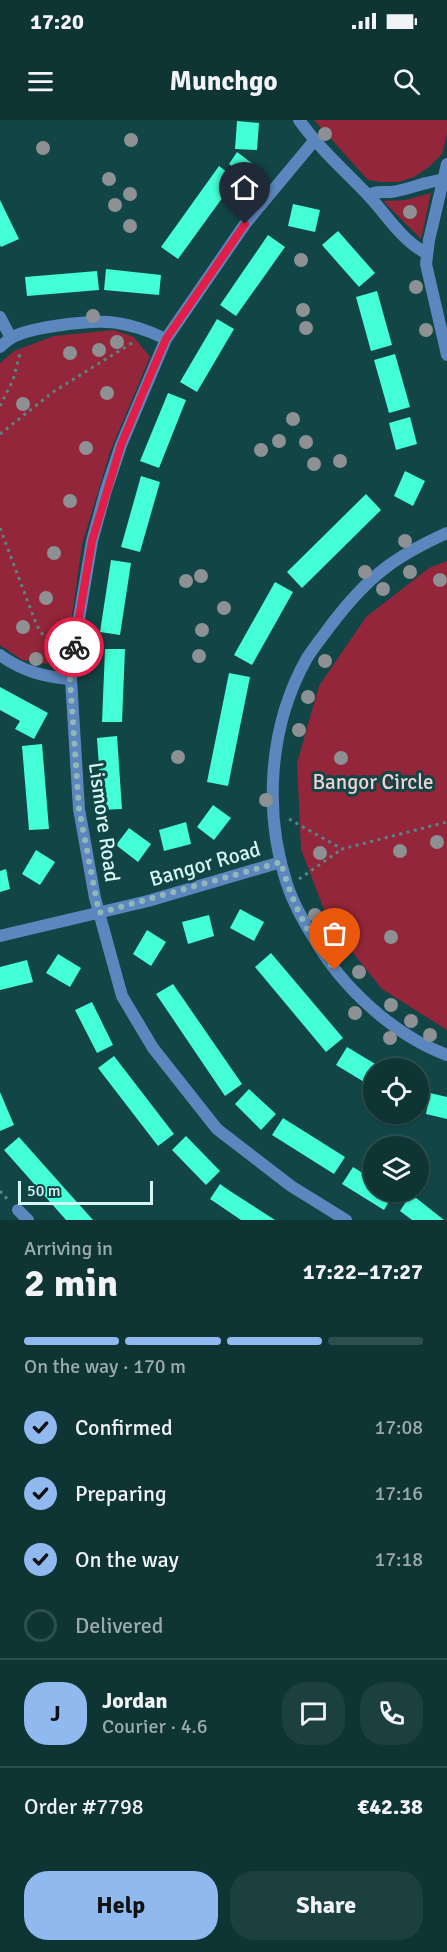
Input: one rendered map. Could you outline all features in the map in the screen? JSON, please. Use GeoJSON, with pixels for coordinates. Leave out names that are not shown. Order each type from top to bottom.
{"type":"FeatureCollection","features":[{"type":"Feature","properties":{"kind":"street"},"geometry":{"type":"LineString","coordinates":[[299,120],[314,141],[368,195],[412,246],[426,253]]}},
{"type":"Feature","properties":{"kind":"street","name":"Lismore Road"},"geometry":{"type":"LineString","coordinates":[[314,141],[245,224],[166,339],[121,445],[106,490],[92,541],[70,679],[79,809],[99,913],[122,996],[153,1048],[217,1129],[291,1186],[346,1220]]}},
{"type":"Feature","properties":{"kind":"street"},"geometry":{"type":"LineString","coordinates":[[447,164],[426,253],[426,264],[447,355]]}},
{"type":"Feature","properties":{"kind":"street"},"geometry":{"type":"LineString","coordinates":[[368,195],[377,191],[405,189],[443,180]]}},
{"type":"Feature","properties":{"kind":"street"},"geometry":{"type":"LineString","coordinates":[[0,316],[10,338]]}},
{"type":"Feature","properties":{"kind":"street"},"geometry":{"type":"LineString","coordinates":[[0,347],[10,338],[27,331],[109,322],[143,330],[166,339]]}},
{"type":"Feature","properties":{"kind":"street"},"geometry":{"type":"LineString","coordinates":[[447,533],[417,547],[384,568],[350,600],[307,658],[291,693],[280,731],[275,756],[273,810],[281,862],[288,886],[298,912],[323,955],[347,986],[406,1035],[447,1055]]}},
{"type":"Feature","properties":{"kind":"street"},"geometry":{"type":"LineString","coordinates":[[0,656],[33,673],[70,679]]}},
{"type":"Feature","properties":{"kind":"street","name":"Bangor Road"},"geometry":{"type":"LineString","coordinates":[[0,936],[99,913],[281,862]]}},
{"type":"Feature","properties":{"kind":"street"},"geometry":{"type":"LineString","coordinates":[[18,1210],[28,1220]]}},
{"type":"Feature","properties":{"kind":"path"},"geometry":{"type":"LineString","coordinates":[[0,434],[53,392],[134,342],[143,330]]}},
{"type":"Feature","properties":{"kind":"path"},"geometry":{"type":"LineString","coordinates":[[0,406],[13,380],[27,331]]}},
{"type":"Feature","properties":{"kind":"path"},"geometry":{"type":"LineString","coordinates":[[0,528],[37,626],[55,653],[72,660]]}},
{"type":"Feature","properties":{"kind":"path"},"geometry":{"type":"LineString","coordinates":[[273,810],[342,849]]}},
{"type":"Feature","properties":{"kind":"path"},"geometry":{"type":"LineString","coordinates":[[288,886],[342,849],[447,822]]}},
{"type":"Feature","properties":{"kind":"green space"},"geometry":{"type":"Polygon","coordinates":[[[314,120],[447,120],[447,134],[442,154],[429,167],[414,177],[399,182],[382,182],[368,180],[314,120]]]}},
{"type":"Feature","properties":{"kind":"green space"},"geometry":{"type":"Polygon","coordinates":[[[431,193],[421,239],[383,201],[406,200],[431,193]]]}},
{"type":"Feature","properties":{"kind":"green space"},"geometry":{"type":"Polygon","coordinates":[[[114,330],[134,337],[150,357],[110,452],[82,545],[67,652],[46,664],[22,660],[0,645],[0,363],[14,351],[54,336],[114,330]]]}},
{"type":"Feature","properties":{"kind":"green space","name":"Bangor Circle"},"geometry":{"type":"Polygon","coordinates":[[[447,561],[447,1030],[382,989],[329,923],[301,849],[297,763],[319,686],[366,617],[429,568],[447,561]]]}},
{"type":"Feature","properties":{"kind":"building"},"geometry":{"type":"Polygon","coordinates":[[[237,121],[259,123],[257,150],[235,149],[237,121]]]}},
{"type":"Feature","properties":{"kind":"building"},"geometry":{"type":"Polygon","coordinates":[[[237,152],[253,164],[244,176],[229,164],[237,152]]]}},
{"type":"Feature","properties":{"kind":"building"},"geometry":{"type":"Polygon","coordinates":[[[219,166],[236,179],[178,259],[161,247],[219,166]]]}},
{"type":"Feature","properties":{"kind":"building"},"geometry":{"type":"Polygon","coordinates":[[[0,200],[19,239],[1,247],[0,245],[0,200]]]}},
{"type":"Feature","properties":{"kind":"building"},"geometry":{"type":"Polygon","coordinates":[[[293,204],[320,210],[315,232],[288,226],[293,204]]]}},
{"type":"Feature","properties":{"kind":"building"},"geometry":{"type":"Polygon","coordinates":[[[338,231],[375,273],[359,287],[322,245],[338,231]]]}},
{"type":"Feature","properties":{"kind":"building"},"geometry":{"type":"Polygon","coordinates":[[[268,235],[285,247],[236,316],[220,305],[268,235]]]}},
{"type":"Feature","properties":{"kind":"building"},"geometry":{"type":"Polygon","coordinates":[[[106,269],[161,275],[159,295],[104,290],[106,269]]]}},
{"type":"Feature","properties":{"kind":"building"},"geometry":{"type":"Polygon","coordinates":[[[97,271],[99,290],[27,296],[25,277],[97,271]]]}},
{"type":"Feature","properties":{"kind":"building"},"geometry":{"type":"Polygon","coordinates":[[[377,291],[392,345],[371,351],[356,297],[377,291]]]}},
{"type":"Feature","properties":{"kind":"building"},"geometry":{"type":"Polygon","coordinates":[[[217,319],[234,329],[197,392],[180,382],[217,319]]]}},
{"type":"Feature","properties":{"kind":"building"},"geometry":{"type":"Polygon","coordinates":[[[395,354],[410,407],[389,413],[374,360],[395,354]]]}},
{"type":"Feature","properties":{"kind":"building"},"geometry":{"type":"Polygon","coordinates":[[[168,393],[186,400],[159,468],[140,461],[168,393]]]}},
{"type":"Feature","properties":{"kind":"building"},"geometry":{"type":"Polygon","coordinates":[[[410,417],[417,444],[396,450],[389,423],[410,417]]]}},
{"type":"Feature","properties":{"kind":"building"},"geometry":{"type":"Polygon","coordinates":[[[405,471],[425,481],[413,506],[394,496],[405,471]]]}},
{"type":"Feature","properties":{"kind":"building"},"geometry":{"type":"Polygon","coordinates":[[[141,476],[160,482],[140,552],[121,547],[141,476]]]}},
{"type":"Feature","properties":{"kind":"building"},"geometry":{"type":"Polygon","coordinates":[[[366,494],[381,510],[302,588],[287,572],[366,494]]]}},
{"type":"Feature","properties":{"kind":"building"},"geometry":{"type":"Polygon","coordinates":[[[111,560],[131,563],[120,635],[100,632],[111,560]]]}},
{"type":"Feature","properties":{"kind":"building"},"geometry":{"type":"Polygon","coordinates":[[[275,582],[293,592],[252,665],[234,655],[275,582]]]}},
{"type":"Feature","properties":{"kind":"building"},"geometry":{"type":"Polygon","coordinates":[[[105,649],[125,649],[122,722],[102,722],[105,649]]]}},
{"type":"Feature","properties":{"kind":"building"},"geometry":{"type":"Polygon","coordinates":[[[229,673],[250,677],[228,786],[207,782],[229,673]]]}},
{"type":"Feature","properties":{"kind":"building"},"geometry":{"type":"Polygon","coordinates":[[[0,687],[48,713],[34,739],[15,729],[20,721],[0,710],[0,687]]]}},
{"type":"Feature","properties":{"kind":"building"},"geometry":{"type":"Polygon","coordinates":[[[117,736],[122,809],[102,810],[97,738],[117,736]]]}},
{"type":"Feature","properties":{"kind":"building"},"geometry":{"type":"Polygon","coordinates":[[[42,744],[49,829],[29,830],[22,746],[42,744]]]}},
{"type":"Feature","properties":{"kind":"building"},"geometry":{"type":"Polygon","coordinates":[[[213,805],[231,818],[214,840],[197,827],[213,805]]]}},
{"type":"Feature","properties":{"kind":"building"},"geometry":{"type":"Polygon","coordinates":[[[186,822],[191,844],[164,851],[159,830],[186,822]]]}},
{"type":"Feature","properties":{"kind":"building"},"geometry":{"type":"Polygon","coordinates":[[[129,828],[151,844],[138,862],[116,845],[129,828]]]}},
{"type":"Feature","properties":{"kind":"building"},"geometry":{"type":"Polygon","coordinates":[[[36,850],[55,862],[40,885],[22,874],[36,850]]]}},
{"type":"Feature","properties":{"kind":"building"},"geometry":{"type":"Polygon","coordinates":[[[6,869],[10,889],[0,892],[0,871],[6,869]]]}},
{"type":"Feature","properties":{"kind":"building"},"geometry":{"type":"Polygon","coordinates":[[[240,909],[264,922],[254,941],[230,928],[240,909]]]}},
{"type":"Feature","properties":{"kind":"building"},"geometry":{"type":"Polygon","coordinates":[[[209,915],[214,936],[188,944],[182,922],[209,915]]]}},
{"type":"Feature","properties":{"kind":"building"},"geometry":{"type":"Polygon","coordinates":[[[147,930],[166,942],[151,966],[133,954],[147,930]]]}},
{"type":"Feature","properties":{"kind":"building"},"geometry":{"type":"Polygon","coordinates":[[[271,953],[343,1038],[326,1052],[255,967],[271,953]]]}},
{"type":"Feature","properties":{"kind":"building"},"geometry":{"type":"Polygon","coordinates":[[[58,954],[81,968],[70,987],[46,973],[58,954]]]}},
{"type":"Feature","properties":{"kind":"building"},"geometry":{"type":"Polygon","coordinates":[[[27,960],[33,982],[0,990],[0,967],[27,960]]]}},
{"type":"Feature","properties":{"kind":"building"},"geometry":{"type":"Polygon","coordinates":[[[173,984],[242,1084],[225,1096],[156,994],[173,984]]]}},
{"type":"Feature","properties":{"kind":"building"},"geometry":{"type":"Polygon","coordinates":[[[92,1002],[113,1045],[97,1053],[75,1010],[92,1002]]]}},
{"type":"Feature","properties":{"kind":"building"},"geometry":{"type":"Polygon","coordinates":[[[347,1047],[365,1058],[363,1058],[363,1081],[336,1065],[347,1047]]]}},
{"type":"Feature","properties":{"kind":"building"},"geometry":{"type":"Polygon","coordinates":[[[114,1056],[174,1134],[158,1146],[98,1068],[114,1056]]]}},
{"type":"Feature","properties":{"kind":"building"},"geometry":{"type":"Polygon","coordinates":[[[249,1089],[276,1114],[261,1130],[235,1104],[249,1089]]]}},
{"type":"Feature","properties":{"kind":"building"},"geometry":{"type":"Polygon","coordinates":[[[0,1092],[14,1125],[0,1131],[0,1092]]]}},
{"type":"Feature","properties":{"kind":"building"},"geometry":{"type":"Polygon","coordinates":[[[430,1093],[447,1097],[447,1119],[429,1115],[430,1093]]]}},
{"type":"Feature","properties":{"kind":"building"},"geometry":{"type":"Polygon","coordinates":[[[283,1118],[345,1157],[334,1174],[272,1135],[283,1118]]]}},
{"type":"Feature","properties":{"kind":"building"},"geometry":{"type":"Polygon","coordinates":[[[186,1136],[220,1171],[206,1185],[172,1150],[186,1136]]]}},
{"type":"Feature","properties":{"kind":"building"},"geometry":{"type":"Polygon","coordinates":[[[19,1137],[93,1220],[66,1220],[4,1150],[19,1137]]]}},
{"type":"Feature","properties":{"kind":"building"},"geometry":{"type":"Polygon","coordinates":[[[353,1167],[363,1173],[363,1197],[342,1184],[353,1167]]]}},
{"type":"Feature","properties":{"kind":"building"},"geometry":{"type":"Polygon","coordinates":[[[220,1184],[275,1220],[241,1220],[210,1199],[220,1184]]]}},
{"type":"Feature","properties":{"kind":"building"},"geometry":{"type":"Polygon","coordinates":[[[371,1202],[389,1202],[384,1210],[371,1202]]]}},
{"type":"Feature","properties":{"kind":"building"},"geometry":{"type":"Polygon","coordinates":[[[406,1202],[421,1202],[444,1220],[412,1220],[400,1211],[406,1202]]]}},
{"type":"Feature","properties":{"kind":"way so far"},"geometry":{"type":"LineString","coordinates":[[74,647],[70,679],[79,809],[99,913],[281,862],[298,912],[323,955],[335,970]]}},
{"type":"Feature","properties":{"kind":"route"},"geometry":{"type":"LineString","coordinates":[[74,647],[92,541],[121,445],[166,339],[245,224]]}}]}
